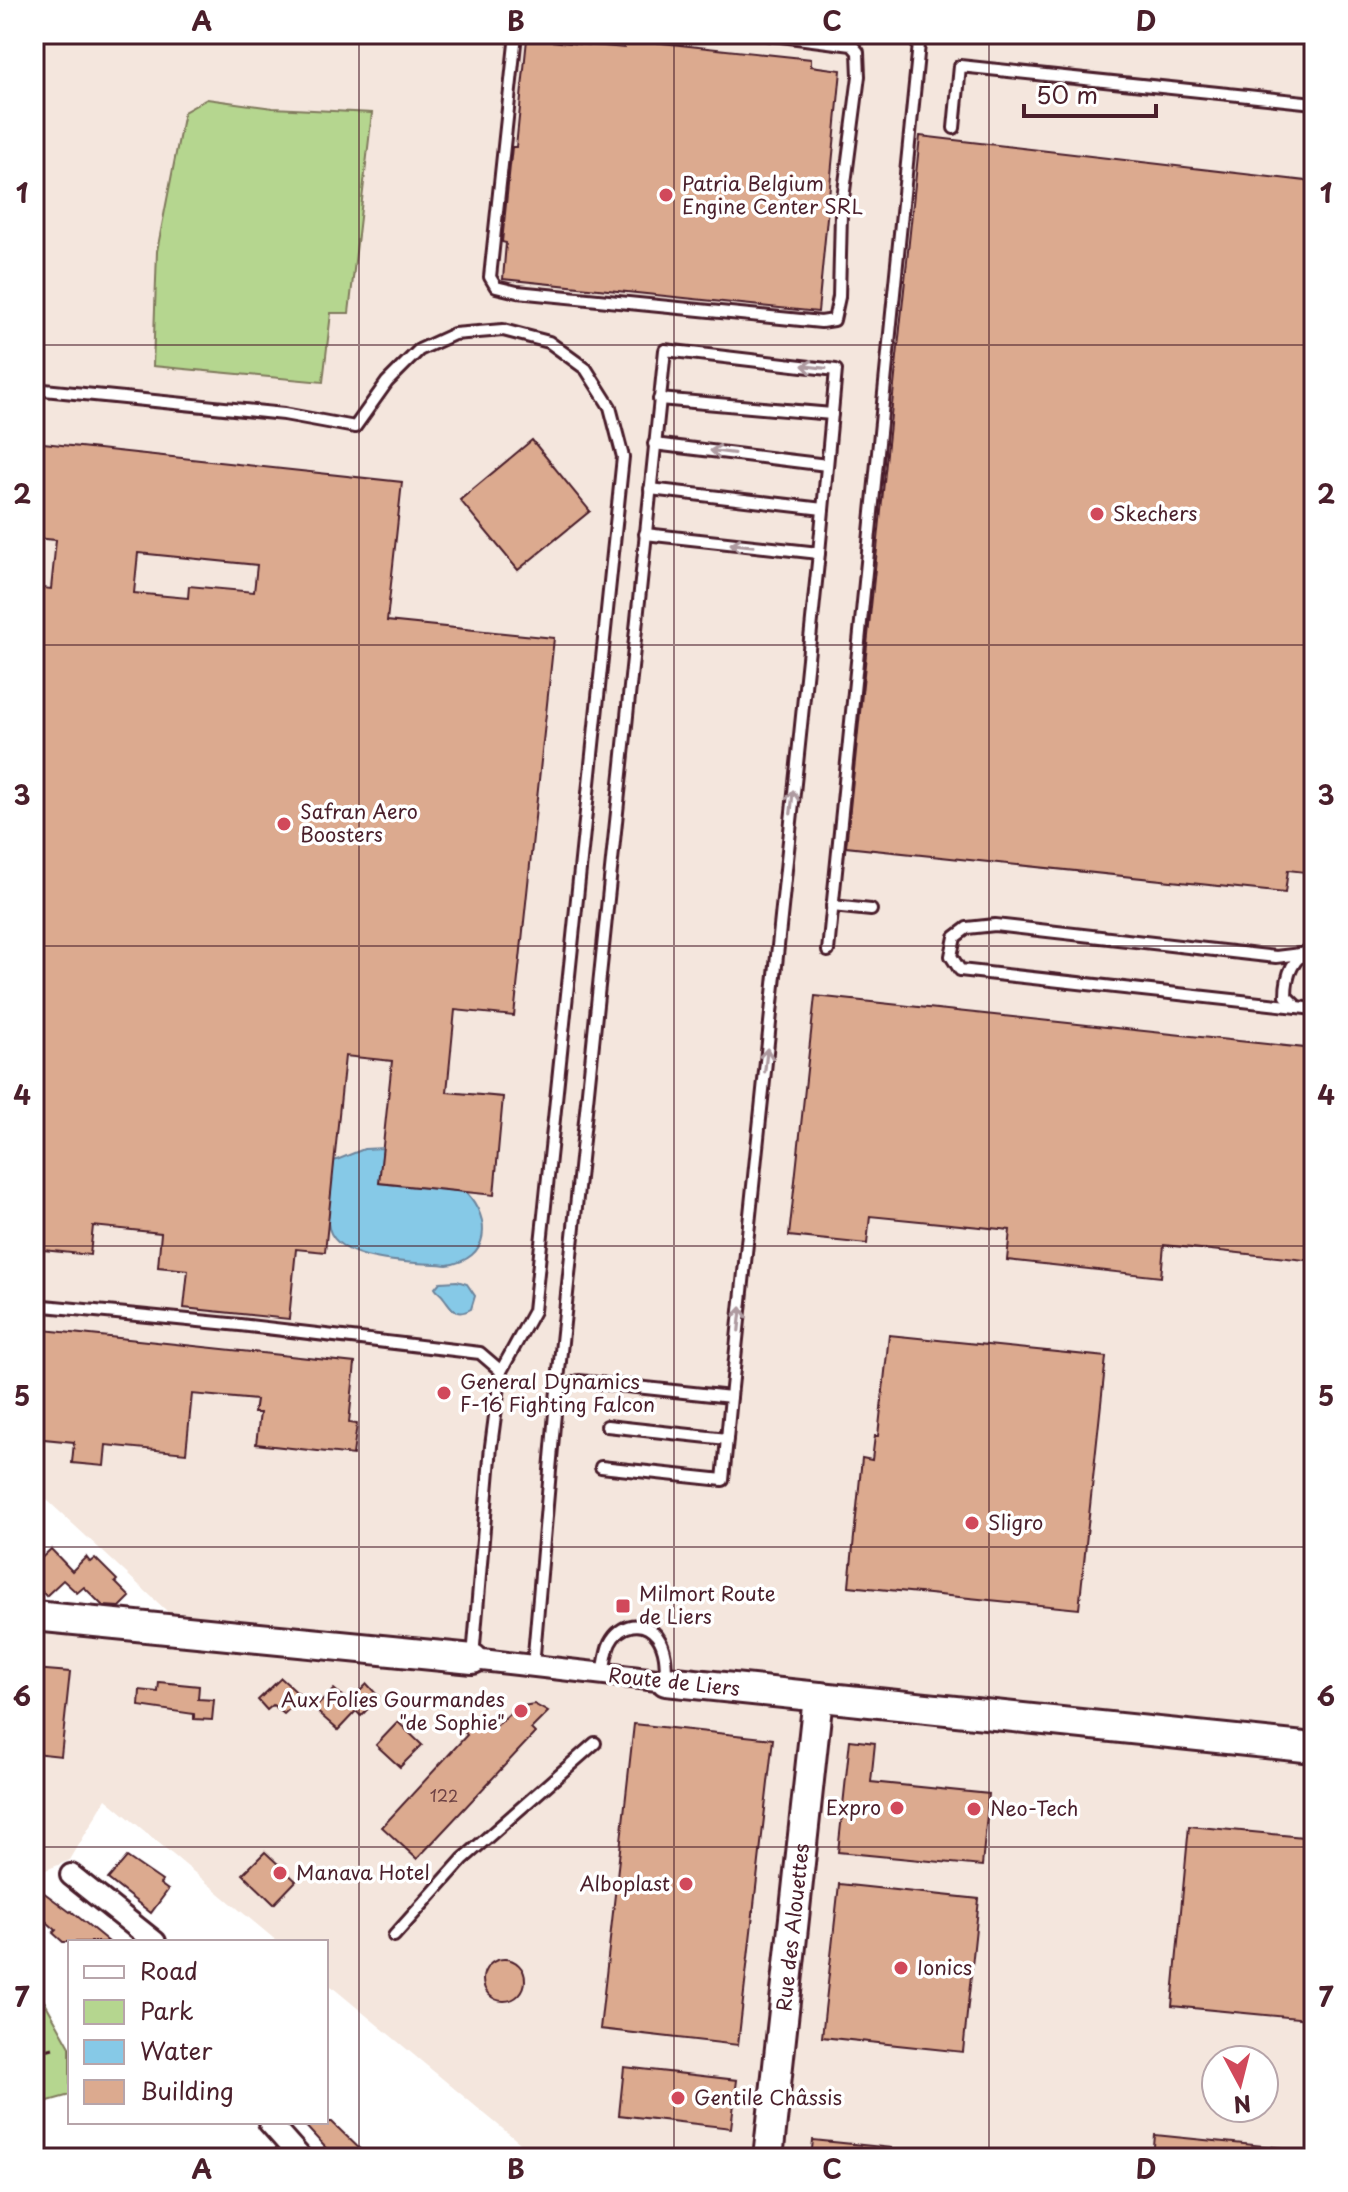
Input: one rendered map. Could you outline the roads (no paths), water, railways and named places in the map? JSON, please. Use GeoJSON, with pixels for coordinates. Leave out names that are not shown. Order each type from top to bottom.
{"type":"FeatureCollection","features":[{"type":"Feature","properties":{"kind":"street","name":"Route de Liers"},"geometry":{"type":"LineString","coordinates":[[34,1616],[1314,1748]]}},
{"type":"Feature","properties":{"kind":"street","name":"Rue des Alouettes"},"geometry":{"type":"LineString","coordinates":[[768,2158],[818,1697]]}},
{"type":"Feature","properties":{"kind":"street"},"geometry":{"type":"LineString","coordinates":[[71,1875],[152,1940]]}},
{"type":"Feature","properties":{"kind":"street"},"geometry":{"type":"LineString","coordinates":[[271,2124],[301,2158]]}},
{"type":"Feature","properties":{"kind":"lane"},"geometry":{"type":"LineString","coordinates":[[516,34],[490,277],[496,287],[517,292],[821,322],[834,320],[839,297],[841,214],[859,76],[858,52],[852,45],[765,34]]}},
{"type":"Feature","properties":{"kind":"lane"},"geometry":{"type":"LineString","coordinates":[[828,951],[920,34]]}},
{"type":"Feature","properties":{"kind":"lane"},"geometry":{"type":"LineString","coordinates":[[954,128],[960,66],[1314,103]]}},
{"type":"Feature","properties":{"kind":"lane"},"geometry":{"type":"LineString","coordinates":[[34,389],[284,414],[355,427],[387,382],[419,350],[454,334],[503,330],[549,342],[586,369],[610,407],[623,457],[536,1295],[534,1311],[501,1371],[491,1446],[473,1659]]}},
{"type":"Feature","properties":{"kind":"lane"},"geometry":{"type":"LineString","coordinates":[[533,1666],[557,1390],[665,350],[836,370],[723,1480],[601,1467]]}},
{"type":"Feature","properties":{"kind":"lane"},"geometry":{"type":"LineString","coordinates":[[659,399],[832,414]]}},
{"type":"Feature","properties":{"kind":"lane"},"geometry":{"type":"LineString","coordinates":[[654,444],[827,465]]}},
{"type":"Feature","properties":{"kind":"lane"},"geometry":{"type":"LineString","coordinates":[[650,489],[823,509]]}},
{"type":"Feature","properties":{"kind":"lane"},"geometry":{"type":"LineString","coordinates":[[645,534],[819,553]]}},
{"type":"Feature","properties":{"kind":"lane"},"geometry":{"type":"LineString","coordinates":[[832,906],[871,910]]}},
{"type":"Feature","properties":{"kind":"lane"},"geometry":{"type":"LineString","coordinates":[[1314,947],[1300,954],[1276,957],[995,925],[967,928],[955,937],[951,956],[960,970],[1314,1009]]}},
{"type":"Feature","properties":{"kind":"lane"},"geometry":{"type":"LineString","coordinates":[[1297,1007],[1286,996],[1286,977],[1300,954]]}},
{"type":"Feature","properties":{"kind":"lane"},"geometry":{"type":"LineString","coordinates":[[34,1305],[480,1353],[501,1371]]}},
{"type":"Feature","properties":{"kind":"lane"},"geometry":{"type":"LineString","coordinates":[[557,1390],[579,1381],[731,1397]]}},
{"type":"Feature","properties":{"kind":"lane"},"geometry":{"type":"LineString","coordinates":[[607,1426],[727,1439]]}},
{"type":"Feature","properties":{"kind":"lane"},"geometry":{"type":"LineString","coordinates":[[603,1674],[609,1644],[617,1633],[631,1624],[646,1626],[657,1636],[666,1660],[666,1681]]}},
{"type":"Feature","properties":{"kind":"lane"},"geometry":{"type":"LineString","coordinates":[[394,1936],[463,1859],[595,1743]]}},
{"type":"Feature","properties":{"kind":"water"},"geometry":{"type":"Polygon","coordinates":[[[383,1148],[379,1183],[466,1192],[480,1214],[483,1226],[479,1247],[472,1255],[447,1265],[377,1259],[344,1247],[333,1237],[328,1223],[328,1200],[334,1161],[364,1149],[383,1148]]]}},
{"type":"Feature","properties":{"kind":"water"},"geometry":{"type":"Polygon","coordinates":[[[440,1282],[467,1284],[475,1296],[471,1309],[458,1312],[435,1288],[440,1282]]]}},
{"type":"Feature","properties":{"kind":"place","name":"Patria Belgium Engine Center SRL"},"geometry":{"type":"Point","coordinates":[666,195]}},
{"type":"Feature","properties":{"kind":"place","name":"Skechers"},"geometry":{"type":"Point","coordinates":[1097,514]}},
{"type":"Feature","properties":{"kind":"place","name":"Safran Aero Boosters"},"geometry":{"type":"Point","coordinates":[284,824]}},
{"type":"Feature","properties":{"kind":"place","name":"General Dynamics F-16 Fighting Falcon"},"geometry":{"type":"Point","coordinates":[444,1393]}},
{"type":"Feature","properties":{"kind":"place","name":"Sligro"},"geometry":{"type":"Point","coordinates":[972,1523]}},
{"type":"Feature","properties":{"kind":"place","name":"Milmort Route de Liers"},"geometry":{"type":"Point","coordinates":[623,1606]}},
{"type":"Feature","properties":{"kind":"place","name":"Aux Folies Gourmandes \"de Sophie\""},"geometry":{"type":"Point","coordinates":[521,1711]}},
{"type":"Feature","properties":{"kind":"place","name":"Expro"},"geometry":{"type":"Point","coordinates":[897,1808]}},
{"type":"Feature","properties":{"kind":"place","name":"Neo-Tech"},"geometry":{"type":"Point","coordinates":[974,1809]}},
{"type":"Feature","properties":{"kind":"place","name":"Manava Hotel"},"geometry":{"type":"Point","coordinates":[280,1873]}},
{"type":"Feature","properties":{"kind":"place","name":"Alboplast"},"geometry":{"type":"Point","coordinates":[686,1884]}},
{"type":"Feature","properties":{"kind":"place","name":"Ionics"},"geometry":{"type":"Point","coordinates":[901,1968]}},
{"type":"Feature","properties":{"kind":"place","name":"Gentile Châssis"},"geometry":{"type":"Point","coordinates":[678,2098]}}]}
